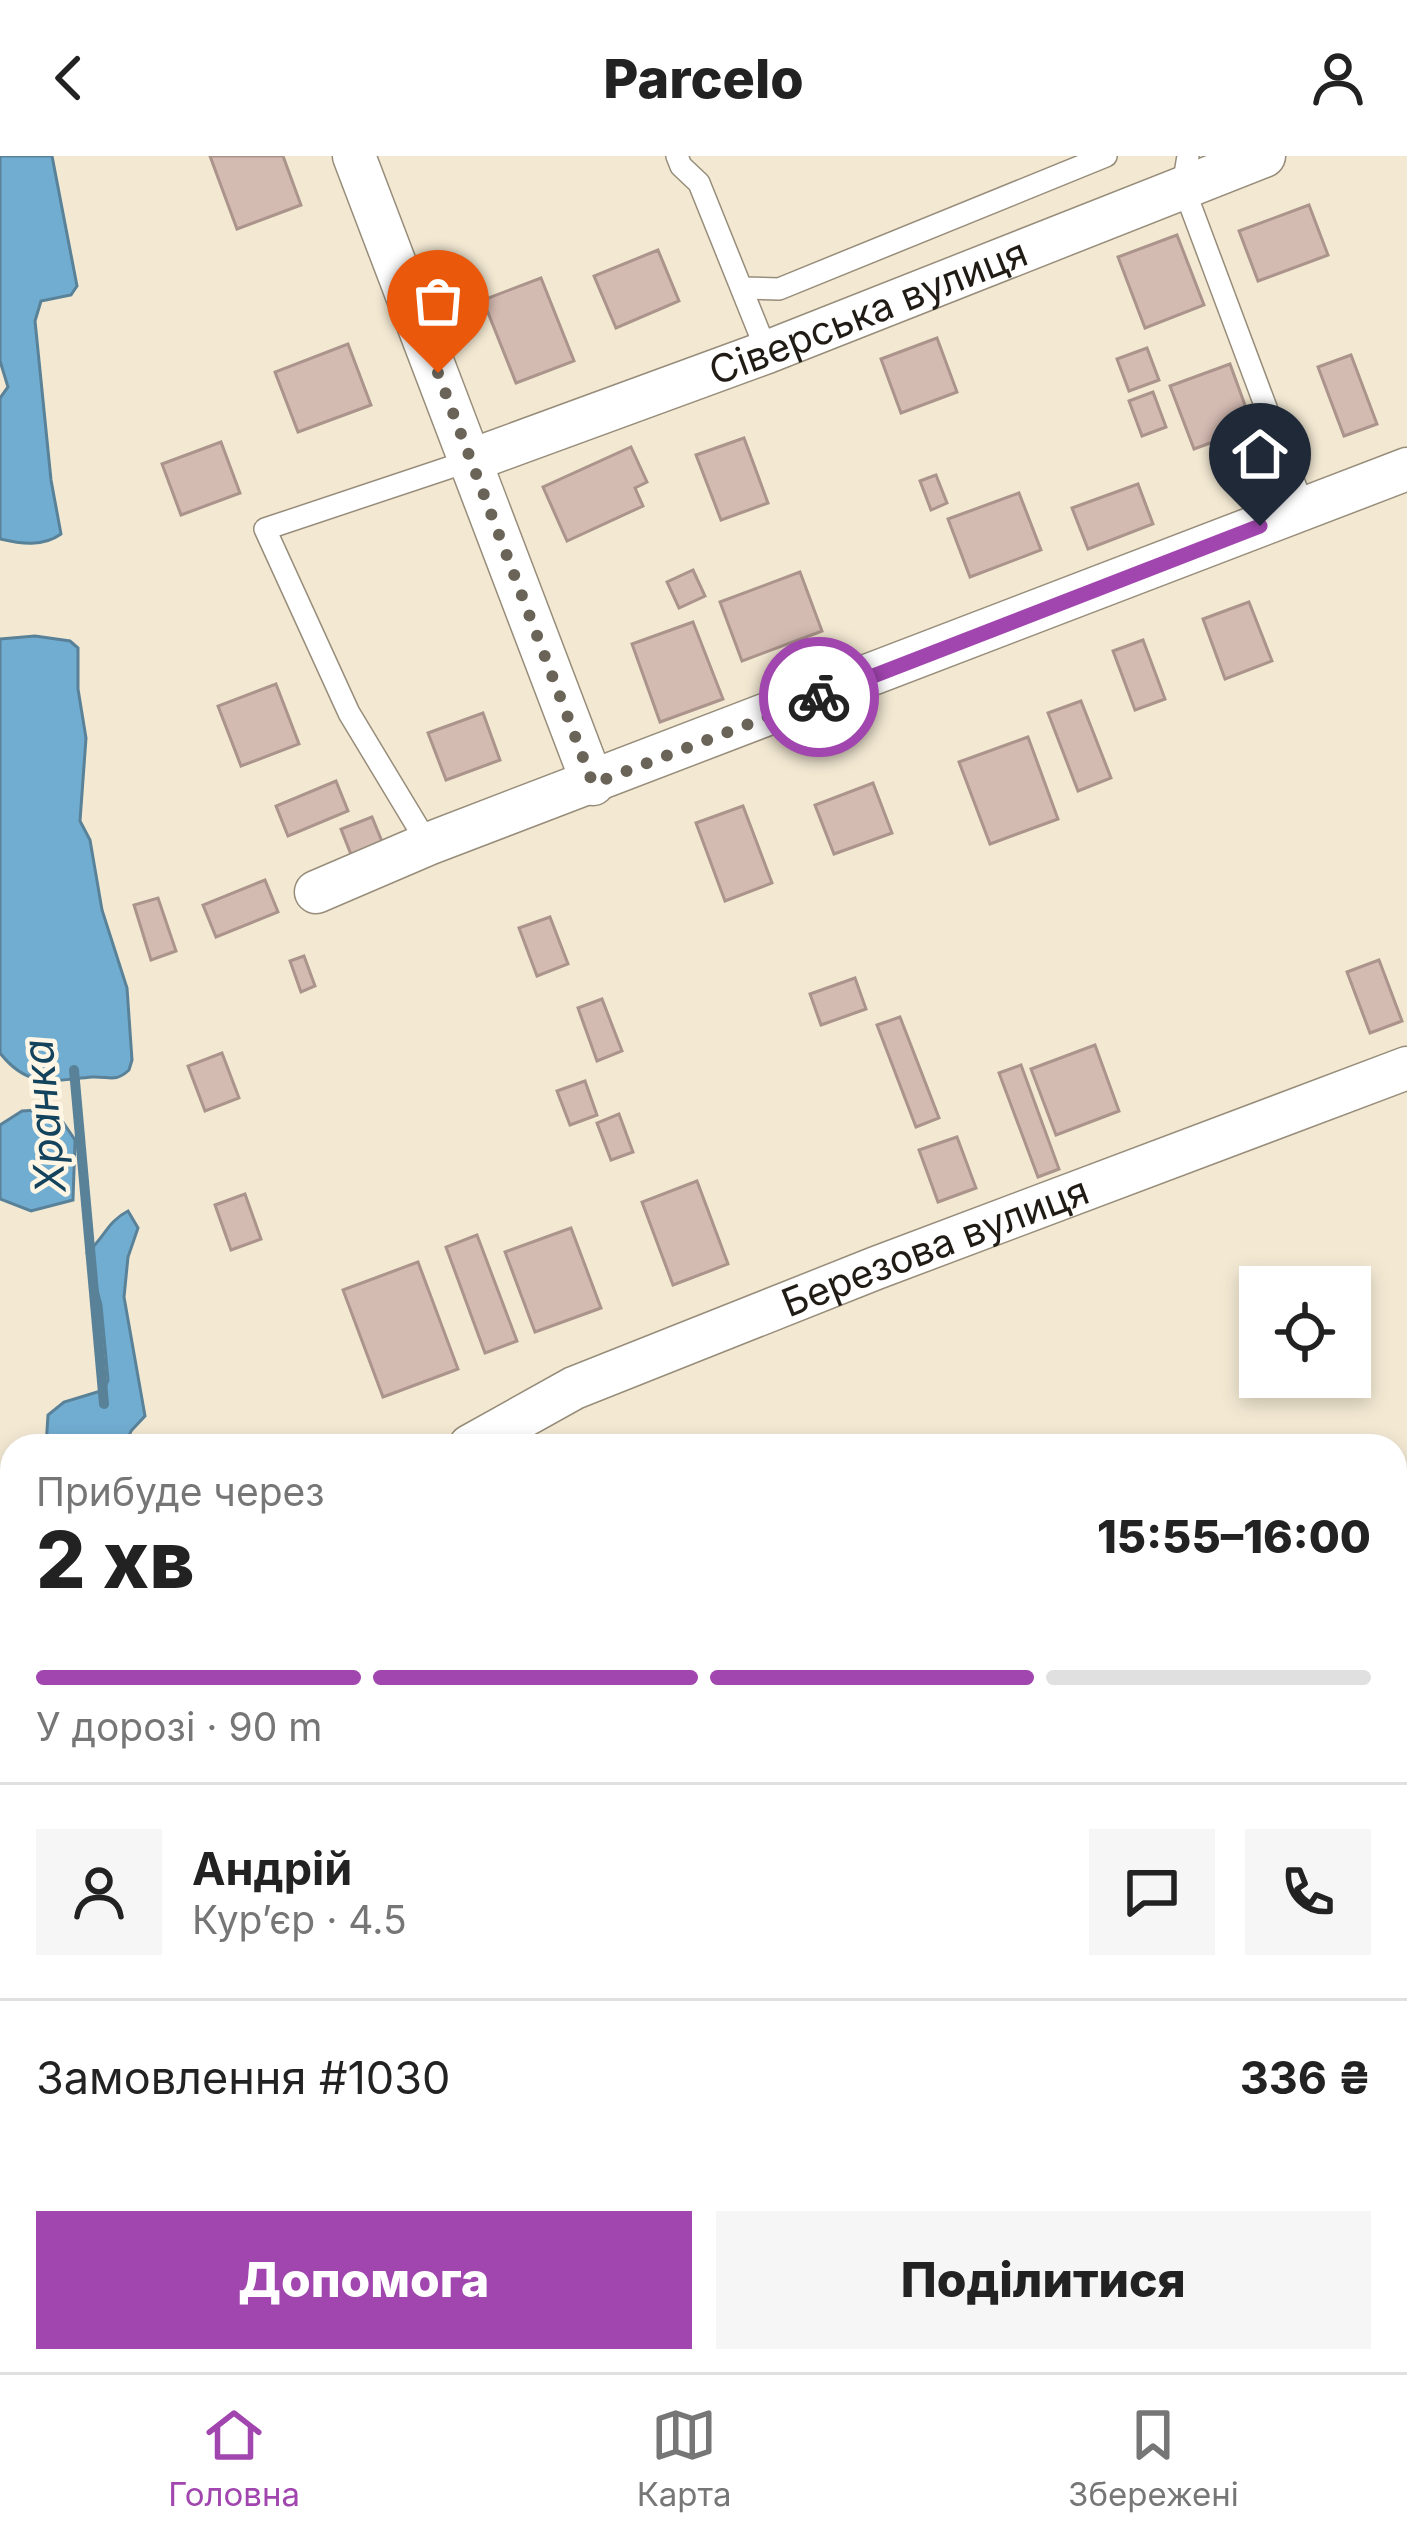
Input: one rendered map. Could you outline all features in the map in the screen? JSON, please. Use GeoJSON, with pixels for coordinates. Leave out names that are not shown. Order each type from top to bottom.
{"type":"FeatureCollection","features":[{"type":"Feature","properties":{"kind":"street"},"geometry":{"type":"LineString","coordinates":[[354,156],[593,784]]}},
{"type":"Feature","properties":{"kind":"street","name":"Сіверська вулиця"},"geometry":{"type":"LineString","coordinates":[[472,460],[767,352],[1186,171],[1264,156]]}},
{"type":"Feature","properties":{"kind":"street"},"geometry":{"type":"LineString","coordinates":[[316,892],[428,844],[1407,469]]}},
{"type":"Feature","properties":{"kind":"street","name":"Березова вулиця"},"geometry":{"type":"LineString","coordinates":[[492,1434],[574,1388],[1407,1068]]}},
{"type":"Feature","properties":{"kind":"lane"},"geometry":{"type":"LineString","coordinates":[[676,156],[699,183],[767,352]]}},
{"type":"Feature","properties":{"kind":"lane"},"geometry":{"type":"LineString","coordinates":[[742,288],[779,289],[1106,156]]}},
{"type":"Feature","properties":{"kind":"lane"},"geometry":{"type":"LineString","coordinates":[[1186,171],[1304,509]]}},
{"type":"Feature","properties":{"kind":"lane"},"geometry":{"type":"LineString","coordinates":[[428,844],[350,713],[266,529],[472,460]]}},
{"type":"Feature","properties":{"kind":"water"},"geometry":{"type":"Polygon","coordinates":[[[0,156],[52,156],[77,286],[71,295],[41,301],[35,321],[61,534],[39,543],[0,539],[0,398],[8,387],[0,361],[0,156]]]}},
{"type":"Feature","properties":{"kind":"water"},"geometry":{"type":"Polygon","coordinates":[[[35,636],[70,641],[78,648],[78,689],[86,738],[80,821],[90,840],[102,910],[127,988],[132,1060],[129,1070],[116,1078],[32,1078],[0,1053],[0,639],[35,636]]]}},
{"type":"Feature","properties":{"kind":"water"},"geometry":{"type":"Polygon","coordinates":[[[54,1109],[75,1140],[73,1200],[31,1211],[0,1199],[0,1125],[22,1111],[54,1109]]]}},
{"type":"Feature","properties":{"kind":"water"},"geometry":{"type":"Polygon","coordinates":[[[128,1211],[138,1228],[128,1257],[124,1297],[145,1416],[130,1434],[47,1434],[48,1415],[64,1402],[104,1390],[108,1380],[101,1305],[87,1253],[128,1211]]]}},
{"type":"Feature","properties":{"kind":"building"},"geometry":{"type":"Polygon","coordinates":[[[210,156],[283,156],[301,205],[237,229],[210,156]]]}},
{"type":"Feature","properties":{"kind":"building"},"geometry":{"type":"Polygon","coordinates":[[[1309,205],[1328,255],[1258,281],[1239,231],[1309,205]]]}},
{"type":"Feature","properties":{"kind":"building"},"geometry":{"type":"Polygon","coordinates":[[[1177,235],[1204,305],[1145,328],[1118,257],[1177,235]]]}},
{"type":"Feature","properties":{"kind":"building"},"geometry":{"type":"Polygon","coordinates":[[[658,250],[679,301],[616,328],[594,276],[658,250]]]}},
{"type":"Feature","properties":{"kind":"building"},"geometry":{"type":"Polygon","coordinates":[[[541,278],[574,361],[516,383],[483,300],[541,278]]]}},
{"type":"Feature","properties":{"kind":"building"},"geometry":{"type":"Polygon","coordinates":[[[937,338],[957,392],[901,413],[881,359],[937,338]]]}},
{"type":"Feature","properties":{"kind":"building"},"geometry":{"type":"Polygon","coordinates":[[[348,344],[371,405],[298,432],[275,372],[348,344]]]}},
{"type":"Feature","properties":{"kind":"building"},"geometry":{"type":"Polygon","coordinates":[[[1147,348],[1159,380],[1129,391],[1117,359],[1147,348]]]}},
{"type":"Feature","properties":{"kind":"building"},"geometry":{"type":"Polygon","coordinates":[[[1351,355],[1377,424],[1344,436],[1318,367],[1351,355]]]}},
{"type":"Feature","properties":{"kind":"building"},"geometry":{"type":"Polygon","coordinates":[[[1230,364],[1253,427],[1194,449],[1170,386],[1230,364]]]}},
{"type":"Feature","properties":{"kind":"building"},"geometry":{"type":"Polygon","coordinates":[[[1153,392],[1166,427],[1142,436],[1129,401],[1153,392]]]}},
{"type":"Feature","properties":{"kind":"building"},"geometry":{"type":"Polygon","coordinates":[[[744,438],[768,503],[721,520],[696,455],[744,438]]]}},
{"type":"Feature","properties":{"kind":"building"},"geometry":{"type":"Polygon","coordinates":[[[221,442],[240,493],[181,515],[162,464],[221,442]]]}},
{"type":"Feature","properties":{"kind":"building"},"geometry":{"type":"Polygon","coordinates":[[[631,447],[647,482],[635,488],[643,506],[567,541],[543,487],[631,447]]]}},
{"type":"Feature","properties":{"kind":"building"},"geometry":{"type":"Polygon","coordinates":[[[936,475],[947,503],[931,510],[920,481],[936,475]]]}},
{"type":"Feature","properties":{"kind":"building"},"geometry":{"type":"Polygon","coordinates":[[[1138,484],[1153,524],[1088,549],[1072,508],[1138,484]]]}},
{"type":"Feature","properties":{"kind":"building"},"geometry":{"type":"Polygon","coordinates":[[[1019,493],[1041,550],[970,577],[948,519],[1019,493]]]}},
{"type":"Feature","properties":{"kind":"building"},"geometry":{"type":"Polygon","coordinates":[[[693,570],[705,596],[679,608],[667,582],[693,570]]]}},
{"type":"Feature","properties":{"kind":"building"},"geometry":{"type":"Polygon","coordinates":[[[800,572],[822,631],[742,661],[720,602],[800,572]]]}},
{"type":"Feature","properties":{"kind":"building"},"geometry":{"type":"Polygon","coordinates":[[[1249,602],[1272,661],[1225,679],[1203,619],[1249,602]]]}},
{"type":"Feature","properties":{"kind":"building"},"geometry":{"type":"Polygon","coordinates":[[[693,622],[723,699],[660,722],[632,644],[693,622]]]}},
{"type":"Feature","properties":{"kind":"building"},"geometry":{"type":"Polygon","coordinates":[[[1143,640],[1165,699],[1135,710],[1113,651],[1143,640]]]}},
{"type":"Feature","properties":{"kind":"building"},"geometry":{"type":"Polygon","coordinates":[[[276,684],[299,744],[241,766],[218,706],[276,684]]]}},
{"type":"Feature","properties":{"kind":"building"},"geometry":{"type":"Polygon","coordinates":[[[1081,701],[1111,778],[1078,791],[1048,713],[1081,701]]]}},
{"type":"Feature","properties":{"kind":"building"},"geometry":{"type":"Polygon","coordinates":[[[483,713],[500,760],[446,780],[428,733],[483,713]]]}},
{"type":"Feature","properties":{"kind":"building"},"geometry":{"type":"Polygon","coordinates":[[[1028,737],[1058,819],[990,844],[959,762],[1028,737]]]}},
{"type":"Feature","properties":{"kind":"building"},"geometry":{"type":"Polygon","coordinates":[[[336,781],[348,811],[288,836],[276,806],[336,781]]]}},
{"type":"Feature","properties":{"kind":"building"},"geometry":{"type":"Polygon","coordinates":[[[873,783],[892,833],[834,854],[815,805],[873,783]]]}},
{"type":"Feature","properties":{"kind":"building"},"geometry":{"type":"Polygon","coordinates":[[[743,806],[772,883],[725,901],[696,823],[743,806]]]}},
{"type":"Feature","properties":{"kind":"building"},"geometry":{"type":"Polygon","coordinates":[[[372,817],[383,844],[352,857],[341,829],[372,817]]]}},
{"type":"Feature","properties":{"kind":"building"},"geometry":{"type":"Polygon","coordinates":[[[265,880],[278,912],[216,937],[203,905],[265,880]]]}},
{"type":"Feature","properties":{"kind":"building"},"geometry":{"type":"Polygon","coordinates":[[[158,898],[176,951],[151,960],[134,905],[158,898]]]}},
{"type":"Feature","properties":{"kind":"building"},"geometry":{"type":"Polygon","coordinates":[[[550,917],[568,964],[537,976],[519,928],[550,917]]]}},
{"type":"Feature","properties":{"kind":"building"},"geometry":{"type":"Polygon","coordinates":[[[304,956],[315,986],[301,992],[290,961],[304,956]]]}},
{"type":"Feature","properties":{"kind":"building"},"geometry":{"type":"Polygon","coordinates":[[[1379,960],[1402,1021],[1370,1033],[1347,972],[1379,960]]]}},
{"type":"Feature","properties":{"kind":"building"},"geometry":{"type":"Polygon","coordinates":[[[855,978],[866,1009],[821,1025],[810,994],[855,978]]]}},
{"type":"Feature","properties":{"kind":"building"},"geometry":{"type":"Polygon","coordinates":[[[602,999],[622,1051],[597,1061],[578,1008],[602,999]]]}},
{"type":"Feature","properties":{"kind":"building"},"geometry":{"type":"Polygon","coordinates":[[[900,1017],[939,1118],[916,1127],[877,1025],[900,1017]]]}},
{"type":"Feature","properties":{"kind":"building"},"geometry":{"type":"Polygon","coordinates":[[[1095,1045],[1119,1111],[1056,1135],[1031,1069],[1095,1045]]]}},
{"type":"Feature","properties":{"kind":"building"},"geometry":{"type":"Polygon","coordinates":[[[222,1053],[239,1098],[205,1111],[188,1066],[222,1053]]]}},
{"type":"Feature","properties":{"kind":"building"},"geometry":{"type":"Polygon","coordinates":[[[1021,1065],[1059,1169],[1038,1177],[999,1073],[1021,1065]]]}},
{"type":"Feature","properties":{"kind":"building"},"geometry":{"type":"Polygon","coordinates":[[[585,1081],[597,1115],[570,1125],[557,1091],[585,1081]]]}},
{"type":"Feature","properties":{"kind":"building"},"geometry":{"type":"Polygon","coordinates":[[[619,1114],[633,1152],[611,1160],[597,1123],[619,1114]]]}},
{"type":"Feature","properties":{"kind":"building"},"geometry":{"type":"Polygon","coordinates":[[[957,1137],[976,1188],[938,1202],[919,1150],[957,1137]]]}},
{"type":"Feature","properties":{"kind":"building"},"geometry":{"type":"Polygon","coordinates":[[[697,1181],[728,1264],[673,1285],[642,1202],[697,1181]]]}},
{"type":"Feature","properties":{"kind":"building"},"geometry":{"type":"Polygon","coordinates":[[[245,1194],[261,1239],[231,1250],[215,1205],[245,1194]]]}},
{"type":"Feature","properties":{"kind":"building"},"geometry":{"type":"Polygon","coordinates":[[[571,1228],[601,1308],[535,1332],[505,1252],[571,1228]]]}},
{"type":"Feature","properties":{"kind":"building"},"geometry":{"type":"Polygon","coordinates":[[[477,1235],[517,1341],[485,1353],[446,1247],[477,1235]]]}},
{"type":"Feature","properties":{"kind":"building"},"geometry":{"type":"Polygon","coordinates":[[[418,1262],[458,1369],[383,1397],[343,1290],[418,1262]]]}},
{"type":"Feature","properties":{"kind":"waterway","name":"Хранка"},"geometry":{"type":"LineString","coordinates":[[74,1070],[104,1404]]}},
{"type":"Feature","properties":{"kind":"way so far"},"geometry":{"type":"LineString","coordinates":[[438,373],[593,784],[819,697]]}},
{"type":"Feature","properties":{"kind":"route"},"geometry":{"type":"LineString","coordinates":[[819,697],[1260,526]]}}]}
